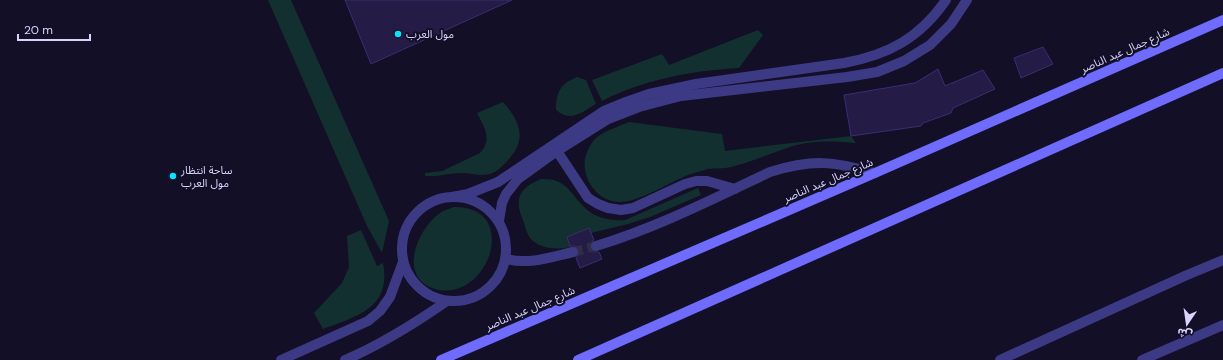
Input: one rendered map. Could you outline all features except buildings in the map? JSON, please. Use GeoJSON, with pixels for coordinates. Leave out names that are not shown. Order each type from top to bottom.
{"type":"FeatureCollection","features":[{"type":"Feature","properties":{"kind":"main road","name":"شارع جمال عبد الناصر"},"geometry":{"type":"LineString","coordinates":[[441,360],[875,173],[1223,20]]}},
{"type":"Feature","properties":{"kind":"main road"},"geometry":{"type":"LineString","coordinates":[[578,360],[1223,73]]}},
{"type":"Feature","properties":{"kind":"street"},"geometry":{"type":"LineString","coordinates":[[452,197],[470,200],[486,208],[499,221],[506,239],[506,259],[501,274],[492,287],[479,296],[463,301],[447,301],[432,297],[419,288],[409,276],[403,262],[402,247],[404,233],[412,218],[423,208],[437,200],[476,191],[498,182],[604,111],[626,102],[672,88],[844,63],[866,59],[887,51],[907,40],[921,29],[934,16],[946,0]]}},
{"type":"Feature","properties":{"kind":"street"},"geometry":{"type":"LineString","coordinates":[[499,221],[502,203],[506,194],[518,179],[608,119],[639,107],[660,101],[688,96],[847,77],[876,72],[904,61],[930,45],[951,24],[967,0]]}},
{"type":"Feature","properties":{"kind":"street"},"geometry":{"type":"LineString","coordinates":[[558,151],[588,198],[608,208],[621,210],[633,208],[685,184],[696,182],[716,183],[735,188]]}},
{"type":"Feature","properties":{"kind":"street"},"geometry":{"type":"LineString","coordinates":[[596,246],[642,230],[770,172],[799,164],[831,163],[847,165],[875,173]]}},
{"type":"Feature","properties":{"kind":"street"},"geometry":{"type":"LineString","coordinates":[[506,259],[514,261],[530,261],[573,252]]}},
{"type":"Feature","properties":{"kind":"street"},"geometry":{"type":"LineString","coordinates":[[1000,360],[1223,260]]}},
{"type":"Feature","properties":{"kind":"street"},"geometry":{"type":"LineString","coordinates":[[281,360],[368,322],[380,311],[390,297],[403,262]]}},
{"type":"Feature","properties":{"kind":"street"},"geometry":{"type":"LineString","coordinates":[[345,360],[384,342],[405,330],[447,301]]}},
{"type":"Feature","properties":{"kind":"street"},"geometry":{"type":"LineString","coordinates":[[1142,360],[1223,325]]}},
{"type":"Feature","properties":{"kind":"green space"},"geometry":{"type":"Polygon","coordinates":[[[268,0],[291,0],[389,221],[382,253],[367,226],[268,0]]]}},
{"type":"Feature","properties":{"kind":"green space"},"geometry":{"type":"Polygon","coordinates":[[[758,30],[763,35],[739,68],[703,71],[669,77],[618,93],[602,101],[592,80],[662,54],[669,65],[758,30]]]}},
{"type":"Feature","properties":{"kind":"green space"},"geometry":{"type":"Polygon","coordinates":[[[577,77],[586,80],[596,104],[576,115],[567,116],[561,114],[556,110],[558,93],[563,86],[577,77]]]}},
{"type":"Feature","properties":{"kind":"green space"},"geometry":{"type":"Polygon","coordinates":[[[503,102],[517,122],[520,136],[515,151],[503,166],[495,172],[487,175],[462,173],[425,176],[425,173],[442,171],[480,153],[484,148],[487,138],[477,113],[503,102]]]}},
{"type":"Feature","properties":{"kind":"green space"},"geometry":{"type":"Polygon","coordinates":[[[629,122],[722,134],[725,151],[851,136],[856,143],[806,143],[783,149],[732,167],[708,169],[688,175],[644,196],[618,202],[609,200],[595,191],[586,175],[585,158],[590,145],[596,138],[607,131],[629,122]]]}},
{"type":"Feature","properties":{"kind":"green space"},"geometry":{"type":"Polygon","coordinates":[[[541,179],[549,179],[561,183],[566,186],[587,210],[602,218],[614,220],[625,220],[698,188],[701,195],[650,217],[628,224],[591,233],[589,228],[567,237],[571,247],[549,248],[534,242],[530,238],[520,213],[519,206],[520,195],[523,190],[541,179]]]}},
{"type":"Feature","properties":{"kind":"green space"},"geometry":{"type":"Polygon","coordinates":[[[454,207],[475,211],[487,222],[492,236],[490,253],[482,269],[470,282],[454,290],[435,289],[423,283],[417,275],[414,264],[415,253],[418,241],[432,220],[445,210],[454,207]]]}},
{"type":"Feature","properties":{"kind":"green space"},"geometry":{"type":"Polygon","coordinates":[[[361,230],[377,266],[383,263],[384,280],[381,292],[376,301],[369,308],[352,318],[323,329],[314,313],[342,283],[349,267],[347,236],[361,230]]]}},
{"type":"Feature","properties":{"kind":"tunnel"},"geometry":{"type":"LineString","coordinates":[[573,252],[596,246]]}},
{"type":"Feature","properties":{"kind":"place","name":"مول العرب"},"geometry":{"type":"Point","coordinates":[398,34]}},
{"type":"Feature","properties":{"kind":"place","name":"ساحة انتظار مول العرب"},"geometry":{"type":"Point","coordinates":[173,176]}}]}
